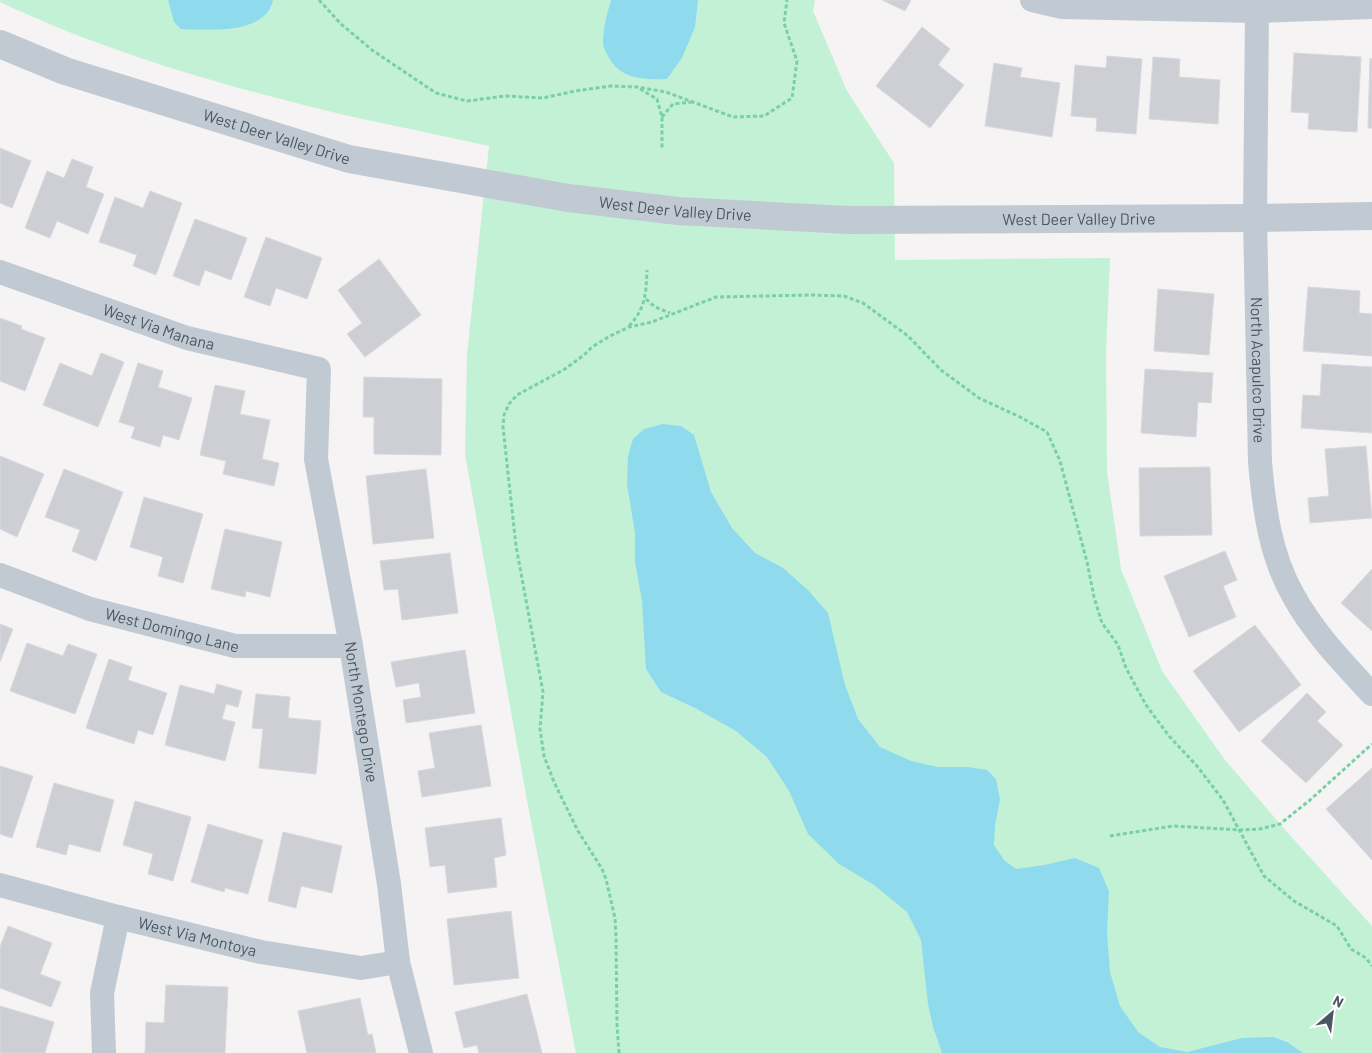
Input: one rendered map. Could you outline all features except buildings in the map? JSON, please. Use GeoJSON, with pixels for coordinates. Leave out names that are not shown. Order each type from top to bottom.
{"type":"FeatureCollection","features":[{"type":"Feature","properties":{"kind":"street"},"geometry":{"type":"LineString","coordinates":[[1032,0],[1062,7],[1257,11],[1372,7]]}},
{"type":"Feature","properties":{"kind":"street","name":"North Acapulco Drive"},"geometry":{"type":"LineString","coordinates":[[1257,11],[1255,218],[1260,462],[1264,502],[1279,566],[1292,595],[1311,624],[1372,694]]}},
{"type":"Feature","properties":{"kind":"street","name":"West Deer Valley Drive"},"geometry":{"type":"LineString","coordinates":[[0,44],[65,71],[349,159],[568,198],[678,211],[849,220],[1372,216]]}},
{"type":"Feature","properties":{"kind":"street","name":"West Via Manana"},"geometry":{"type":"LineString","coordinates":[[0,272],[187,338],[319,369]]}},
{"type":"Feature","properties":{"kind":"street","name":"North Montego Drive"},"geometry":{"type":"LineString","coordinates":[[319,369],[316,459],[351,646],[390,884],[398,962],[421,1053]]}},
{"type":"Feature","properties":{"kind":"street","name":"West Domingo Lane"},"geometry":{"type":"LineString","coordinates":[[0,575],[90,609],[235,646],[351,646]]}},
{"type":"Feature","properties":{"kind":"street","name":"West Via Montoya"},"geometry":{"type":"LineString","coordinates":[[0,885],[118,918],[270,954],[361,968],[398,962]]}},
{"type":"Feature","properties":{"kind":"street"},"geometry":{"type":"LineString","coordinates":[[104,1053],[102,993],[118,918]]}},
{"type":"Feature","properties":{"kind":"path"},"geometry":{"type":"LineString","coordinates":[[319,0],[341,24],[372,50],[436,93],[467,101],[505,96],[543,98],[611,86],[637,87],[666,92],[733,117],[764,116],[792,98],[797,61],[784,22],[787,0]]}},
{"type":"Feature","properties":{"kind":"path"},"geometry":{"type":"LineString","coordinates":[[637,87],[657,99],[662,117],[662,148]]}},
{"type":"Feature","properties":{"kind":"path"},"geometry":{"type":"LineString","coordinates":[[662,117],[673,104],[696,102]]}},
{"type":"Feature","properties":{"kind":"path"},"geometry":{"type":"LineString","coordinates":[[619,1053],[616,1024],[615,918],[602,869],[578,831],[554,782],[544,756],[540,730],[543,692],[516,546],[503,427],[504,415],[509,404],[517,395],[565,369],[592,347],[629,326],[639,315],[646,298],[648,270]]}},
{"type":"Feature","properties":{"kind":"path"},"geometry":{"type":"LineString","coordinates":[[629,326],[652,322],[716,297],[844,296],[863,303],[908,336],[941,370],[979,398],[1047,432],[1060,461],[1102,623],[1118,645],[1126,668],[1146,705],[1169,736],[1197,766],[1218,793],[1264,876],[1294,901],[1337,926],[1351,948],[1366,958],[1372,966]]}},
{"type":"Feature","properties":{"kind":"path"},"geometry":{"type":"LineString","coordinates":[[646,298],[655,307],[670,314]]}},
{"type":"Feature","properties":{"kind":"path"},"geometry":{"type":"LineString","coordinates":[[1110,836],[1173,826],[1239,830],[1260,829],[1280,824],[1310,800],[1372,744]]}},
{"type":"Feature","properties":{"kind":"green space"},"geometry":{"type":"Polygon","coordinates":[[[0,0],[815,0],[813,11],[847,91],[894,163],[895,260],[1110,258],[1106,352],[1107,472],[1121,569],[1162,671],[1225,760],[1372,926],[1372,1053],[576,1053],[526,795],[465,454],[467,355],[489,146],[327,111],[227,85],[73,34],[0,2],[0,0]]]}},
{"type":"Feature","properties":{"kind":"water"},"geometry":{"type":"Polygon","coordinates":[[[168,0],[273,0],[268,11],[248,25],[206,30],[181,29],[174,22],[168,0]]]}},
{"type":"Feature","properties":{"kind":"water"},"geometry":{"type":"Polygon","coordinates":[[[611,0],[698,0],[695,27],[682,58],[667,79],[649,79],[632,76],[618,69],[612,62],[603,43],[604,26],[611,0]]]}},
{"type":"Feature","properties":{"kind":"water"},"geometry":{"type":"Polygon","coordinates":[[[663,424],[681,426],[694,435],[711,492],[732,528],[755,553],[783,568],[808,590],[828,613],[845,685],[858,719],[880,747],[911,761],[938,767],[968,767],[987,770],[996,779],[1000,800],[995,825],[994,845],[1004,860],[1016,869],[1075,858],[1099,868],[1109,891],[1107,933],[1110,972],[1120,1006],[1138,1032],[1160,1047],[1187,1052],[1242,1038],[1273,1037],[1287,1042],[1303,1053],[942,1053],[933,1027],[928,1004],[921,940],[907,912],[874,885],[839,864],[808,834],[789,791],[767,757],[736,731],[661,692],[646,669],[642,601],[635,562],[635,533],[627,484],[628,456],[633,439],[644,429],[663,424]]]}}]}
